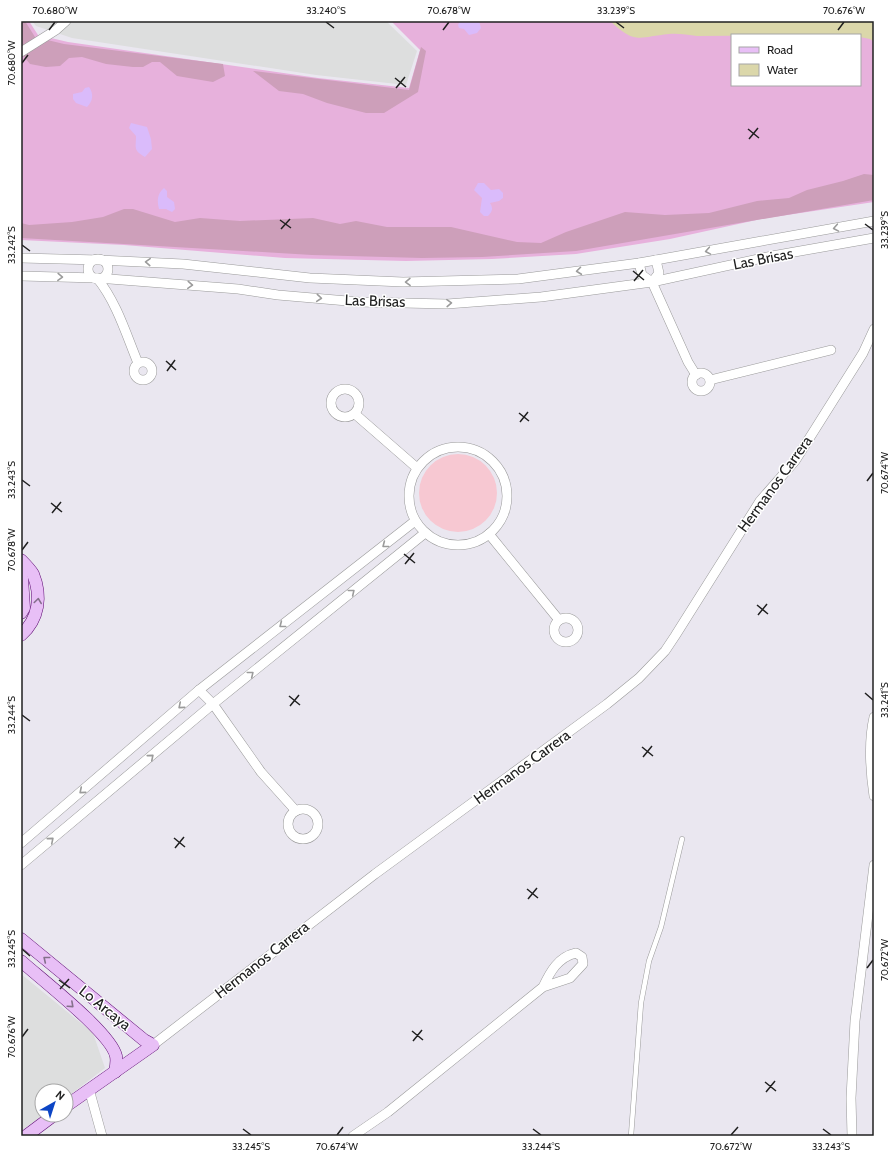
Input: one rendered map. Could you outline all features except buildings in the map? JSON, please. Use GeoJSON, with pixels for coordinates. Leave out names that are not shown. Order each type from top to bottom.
{"type":"FeatureCollection","features":[{"type":"Feature","properties":{"kind":"street"},"geometry":{"type":"LineString","coordinates":[[21,52],[56,30],[66,21]]}},
{"type":"Feature","properties":{"kind":"street","name":"Las Brisas"},"geometry":{"type":"LineString","coordinates":[[21,258],[183,264],[310,278],[403,282],[518,279],[639,263],[874,221]]}},
{"type":"Feature","properties":{"kind":"street","name":"Las Brisas"},"geometry":{"type":"LineString","coordinates":[[21,276],[97,278],[238,289],[278,295],[358,302],[447,304],[541,297],[652,282],[772,256],[874,238]]}},
{"type":"Feature","properties":{"kind":"street"},"geometry":{"type":"LineString","coordinates":[[97,278],[104,277],[108,269],[104,262],[99,260],[93,261],[89,268],[90,275],[97,278],[107,290],[138,363]]}},
{"type":"Feature","properties":{"kind":"street"},"geometry":{"type":"LineString","coordinates":[[652,282],[659,273],[656,260]]}},
{"type":"Feature","properties":{"kind":"street"},"geometry":{"type":"LineString","coordinates":[[639,263],[642,275],[652,282],[688,362],[696,375]]}},
{"type":"Feature","properties":{"kind":"street","name":"Hermanos Carrera"},"geometry":{"type":"LineString","coordinates":[[74,1100],[153,1045],[375,874],[586,720],[639,678],[665,651],[760,501],[795,461],[863,353],[874,329]]}},
{"type":"Feature","properties":{"kind":"street"},"geometry":{"type":"LineString","coordinates":[[710,380],[831,350]]}},
{"type":"Feature","properties":{"kind":"street"},"geometry":{"type":"LineString","coordinates":[[704,373],[710,380],[707,389],[698,390],[692,382],[696,375],[704,373]]}},
{"type":"Feature","properties":{"kind":"street"},"geometry":{"type":"LineString","coordinates":[[355,414],[417,468]]}},
{"type":"Feature","properties":{"kind":"street"},"geometry":{"type":"LineString","coordinates":[[460,447],[476,450],[491,459],[501,473],[506,488],[506,505],[500,521],[490,534],[474,542],[457,545],[440,542],[425,533],[415,521],[409,504],[410,485],[417,468],[428,456],[443,449],[460,447]]}},
{"type":"Feature","properties":{"kind":"street"},"geometry":{"type":"LineString","coordinates":[[21,842],[199,690],[415,521]]}},
{"type":"Feature","properties":{"kind":"street"},"geometry":{"type":"LineString","coordinates":[[21,865],[214,704],[425,533]]}},
{"type":"Feature","properties":{"kind":"street"},"geometry":{"type":"LineString","coordinates":[[490,534],[558,620]]}},
{"type":"Feature","properties":{"kind":"street"},"geometry":{"type":"LineString","coordinates":[[21,560],[32,573],[39,594],[36,615],[21,635]]}},
{"type":"Feature","properties":{"kind":"street"},"geometry":{"type":"LineString","coordinates":[[21,563],[24,601],[24,608],[21,613]]}},
{"type":"Feature","properties":{"kind":"street"},"geometry":{"type":"LineString","coordinates":[[199,690],[214,704],[261,772],[296,811]]}},
{"type":"Feature","properties":{"kind":"street"},"geometry":{"type":"LineString","coordinates":[[874,717],[870,733],[870,770],[874,796]]}},
{"type":"Feature","properties":{"kind":"street"},"geometry":{"type":"LineString","coordinates":[[852,1136],[851,1098],[855,1021],[874,865]]}},
{"type":"Feature","properties":{"kind":"street","name":"Lo Arcaya"},"geometry":{"type":"LineString","coordinates":[[21,939],[144,1040],[153,1045]]}},
{"type":"Feature","properties":{"kind":"street","name":"Lo Arcaya"},"geometry":{"type":"LineString","coordinates":[[21,961],[92,1024],[110,1044],[116,1056],[116,1072]]}},
{"type":"Feature","properties":{"kind":"street"},"geometry":{"type":"LineString","coordinates":[[51,987],[64,975]]}},
{"type":"Feature","properties":{"kind":"street"},"geometry":{"type":"LineString","coordinates":[[353,1136],[388,1112],[543,987]]}},
{"type":"Feature","properties":{"kind":"street"},"geometry":{"type":"LineString","coordinates":[[90,1089],[102,1136]]}},
{"type":"Feature","properties":{"kind":"street"},"geometry":{"type":"LineString","coordinates":[[26,1136],[43,1123]]}},
{"type":"Feature","properties":{"kind":"lane"},"geometry":{"type":"LineString","coordinates":[[631,1136],[641,1003],[648,961],[661,927],[682,839]]}},
{"type":"Feature","properties":{"kind":"shaded area"},"geometry":{"type":"Polygon","coordinates":[[[21,21],[29,21],[38,35],[68,42],[318,78],[409,88],[420,50],[391,21],[874,21],[874,202],[761,219],[670,239],[576,254],[492,259],[406,261],[285,258],[124,245],[21,240],[21,21]]]}},
{"type":"Feature","properties":{"kind":"shaded area"},"geometry":{"type":"Polygon","coordinates":[[[21,21],[25,21],[35,37],[64,44],[223,64],[225,76],[213,82],[177,76],[160,62],[152,62],[143,67],[133,67],[106,64],[82,57],[69,58],[60,66],[46,67],[30,64],[21,53],[21,21]]]}},
{"type":"Feature","properties":{"kind":"shaded area"},"geometry":{"type":"Polygon","coordinates":[[[32,21],[386,21],[417,51],[406,85],[316,75],[72,38],[36,26],[32,21]]]}},
{"type":"Feature","properties":{"kind":"shaded area"},"geometry":{"type":"Polygon","coordinates":[[[421,47],[426,51],[418,92],[384,113],[366,113],[327,103],[303,94],[279,91],[253,71],[409,90],[421,47]]]}},
{"type":"Feature","properties":{"kind":"shaded area"},"geometry":{"type":"Polygon","coordinates":[[[864,174],[874,175],[874,200],[576,251],[482,257],[422,258],[312,255],[21,238],[21,223],[29,225],[72,222],[103,217],[124,209],[133,209],[175,222],[200,218],[240,221],[313,218],[340,224],[356,221],[387,227],[451,227],[517,242],[541,243],[566,232],[625,212],[665,215],[709,213],[757,201],[789,198],[807,190],[864,174]]]}},
{"type":"Feature","properties":{"kind":"shaded area"},"geometry":{"type":"Polygon","coordinates":[[[458,454],[473,457],[486,465],[494,478],[497,493],[494,508],[486,521],[473,529],[458,532],[443,529],[430,521],[422,508],[419,493],[422,478],[430,465],[443,457],[458,454]]]}},
{"type":"Feature","properties":{"kind":"shaded area"},"geometry":{"type":"Polygon","coordinates":[[[21,974],[93,1033],[105,1068],[74,1092],[74,1083],[34,1083],[34,1122],[21,1131],[21,974]]]}},
{"type":"Feature","properties":{"kind":"sand"},"geometry":{"type":"Polygon","coordinates":[[[460,21],[479,21],[481,28],[477,33],[469,35],[464,29],[459,28],[458,25],[460,21]]]}},
{"type":"Feature","properties":{"kind":"sand"},"geometry":{"type":"Polygon","coordinates":[[[89,87],[91,90],[92,100],[89,105],[87,107],[76,103],[73,99],[73,94],[82,92],[85,88],[89,87]]]}},
{"type":"Feature","properties":{"kind":"sand"},"geometry":{"type":"Polygon","coordinates":[[[131,123],[147,127],[151,139],[152,149],[145,157],[136,148],[136,136],[129,128],[131,123]]]}},
{"type":"Feature","properties":{"kind":"sand"},"geometry":{"type":"Polygon","coordinates":[[[478,183],[484,183],[491,190],[499,189],[503,193],[503,198],[499,201],[490,203],[492,210],[488,216],[484,216],[480,212],[482,198],[474,190],[478,183]]]}},
{"type":"Feature","properties":{"kind":"sand"},"geometry":{"type":"Polygon","coordinates":[[[164,188],[167,191],[167,197],[174,202],[175,209],[172,212],[166,209],[159,209],[158,197],[164,188]]]}},
{"type":"Feature","properties":{"kind":"water"},"geometry":{"type":"Polygon","coordinates":[[[610,21],[874,21],[874,42],[870,39],[861,37],[861,34],[731,34],[731,36],[697,36],[672,34],[638,38],[626,34],[610,21]]]}}]}
